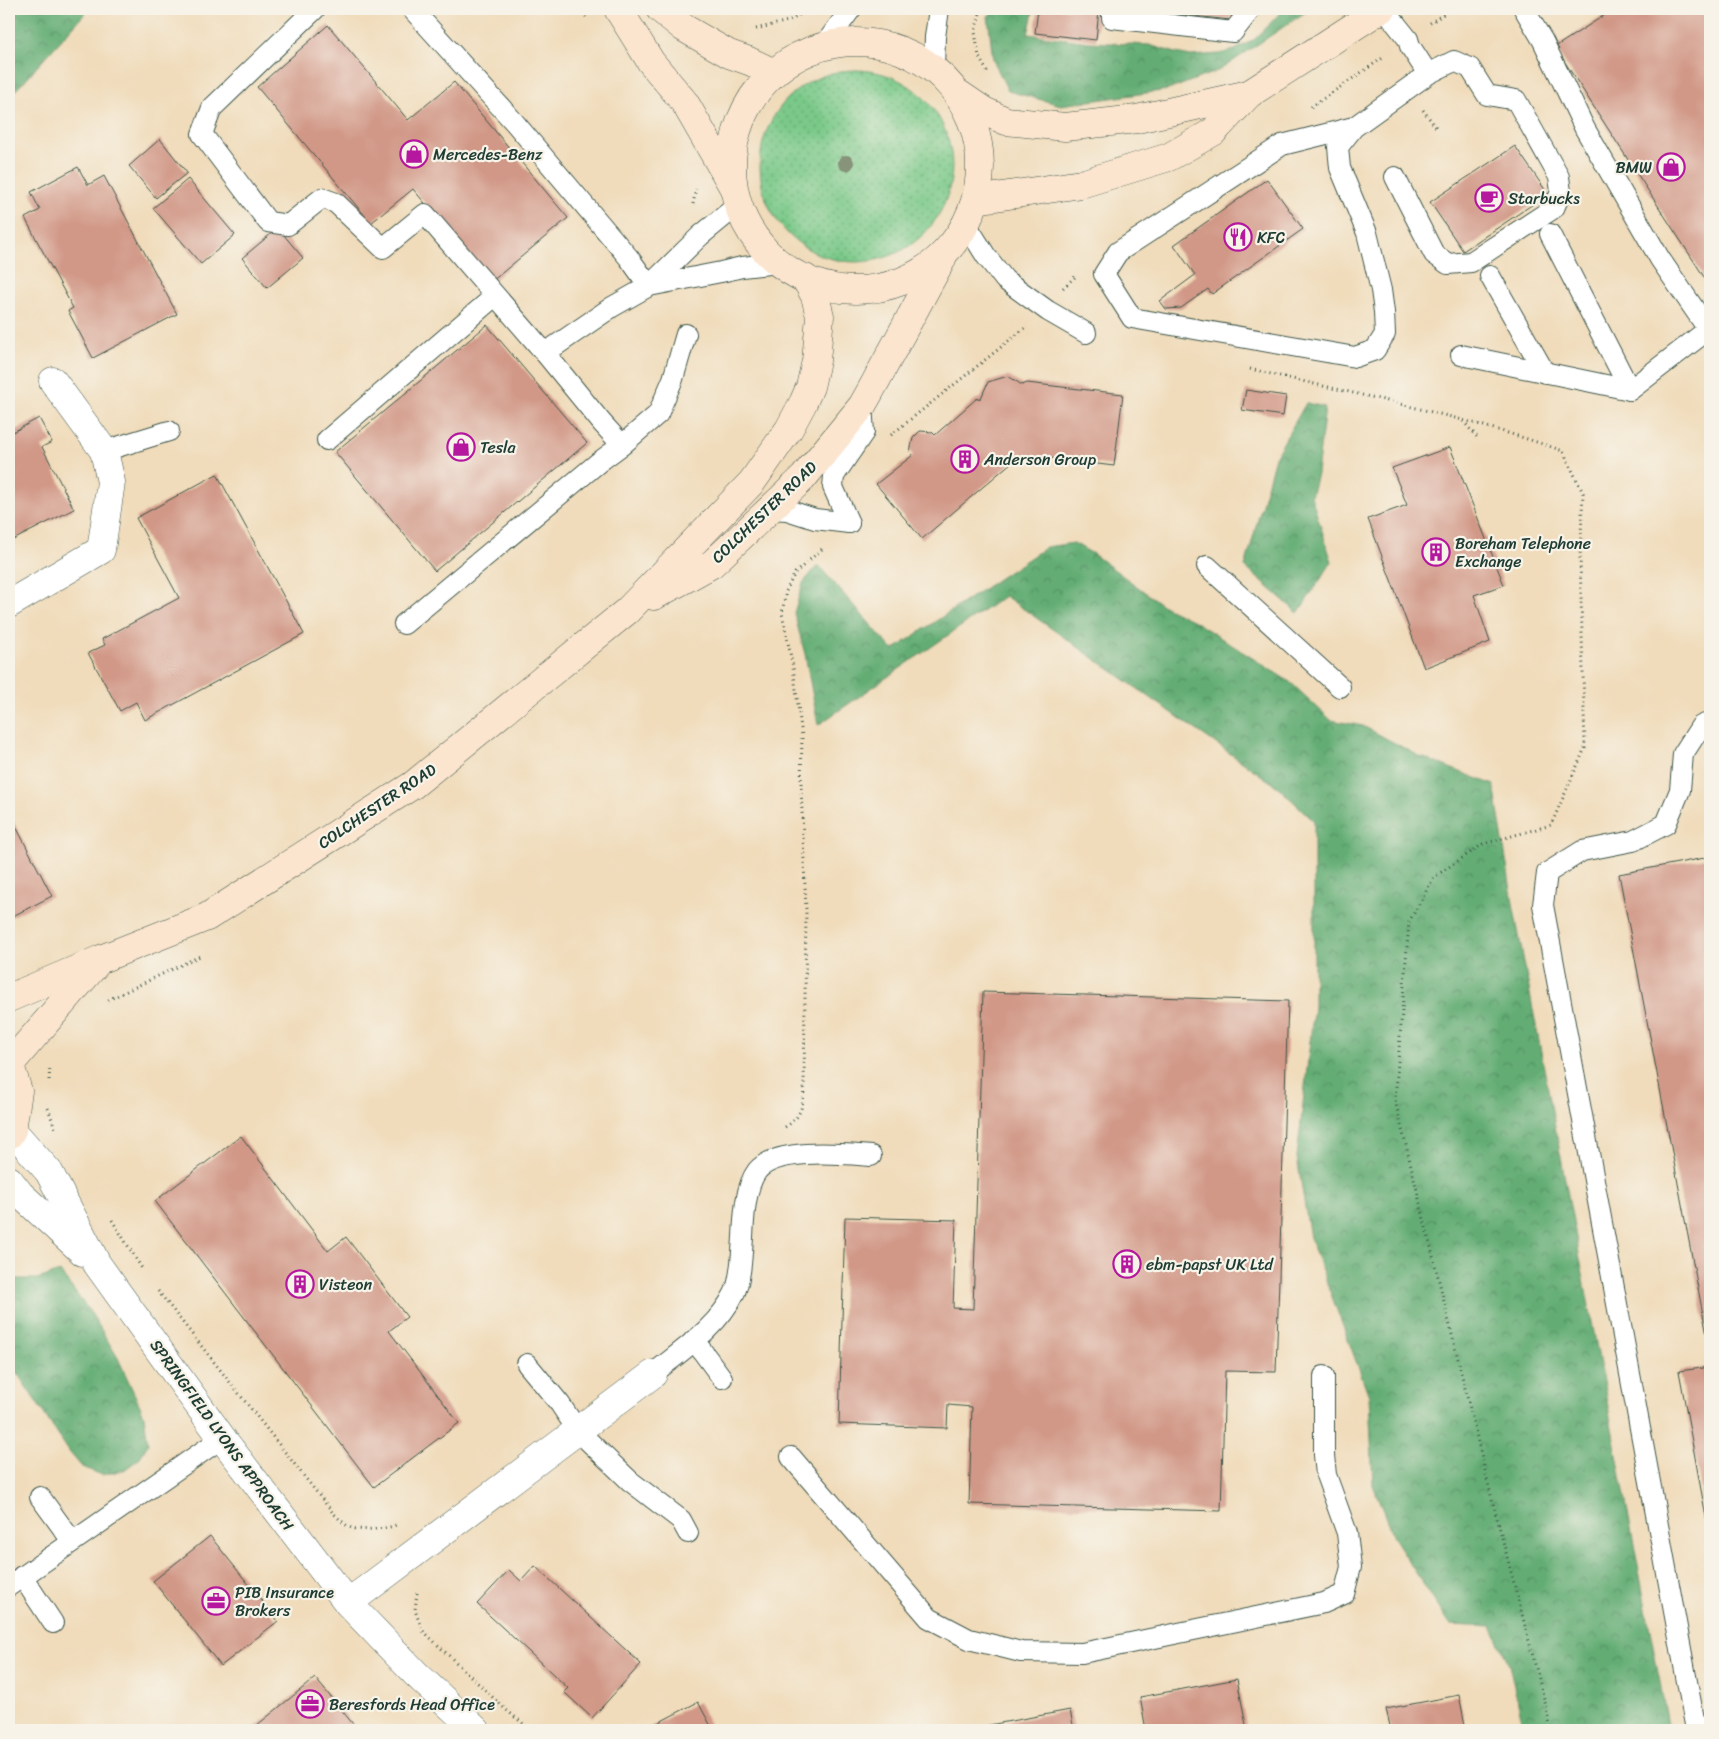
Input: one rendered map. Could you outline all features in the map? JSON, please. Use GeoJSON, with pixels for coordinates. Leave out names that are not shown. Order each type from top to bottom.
{"type":"FeatureCollection","features":[{"type":"Feature","properties":{"kind":"main road"},"geometry":{"type":"LineString","coordinates":[[618,9],[651,62],[685,103],[736,196],[744,218],[757,239],[780,263],[805,278],[827,286],[858,290],[881,287],[912,276],[924,270],[958,238],[971,212],[981,167],[978,140],[968,113],[956,91]]}},
{"type":"Feature","properties":{"kind":"main road"},"geometry":{"type":"LineString","coordinates":[[660,9],[684,28],[730,54],[774,73]]}},
{"type":"Feature","properties":{"kind":"main road"},"geometry":{"type":"LineString","coordinates":[[971,212],[1080,184],[1169,157],[1213,132],[1249,94],[1382,9]]}},
{"type":"Feature","properties":{"kind":"main road"},"geometry":{"type":"LineString","coordinates":[[736,196],[733,152],[739,127],[750,102],[761,86],[774,73],[804,54],[823,47],[860,42],[887,46],[914,56],[934,69],[956,91],[984,111],[1006,121],[1065,127],[1137,119],[1249,94]]}},
{"type":"Feature","properties":{"kind":"main road","name":"COLCHESTER ROAD"},"geometry":{"type":"LineString","coordinates":[[627,611],[712,564],[803,478],[862,406],[881,375],[907,322],[946,251]]}},
{"type":"Feature","properties":{"kind":"main road","name":"COLCHESTER ROAD"},"geometry":{"type":"LineString","coordinates":[[9,998],[207,917],[413,785],[627,611],[752,482],[789,429],[803,403],[810,387],[816,361],[820,316],[815,296],[805,278]]}},
{"type":"Feature","properties":{"kind":"main road","name":"COLCHESTER ROAD"},"geometry":{"type":"LineString","coordinates":[[10,1063],[101,959]]}},
{"type":"Feature","properties":{"kind":"main road"},"geometry":{"type":"LineString","coordinates":[[10,1063],[18,1091],[11,1132]]}},
{"type":"Feature","properties":{"kind":"street"},"geometry":{"type":"LineString","coordinates":[[9,604],[101,550],[111,482],[104,451],[53,380]]}},
{"type":"Feature","properties":{"kind":"street","name":"SPRINGFIELD LYONS APPROACH"},"geometry":{"type":"LineString","coordinates":[[11,1132],[50,1172],[97,1264],[222,1438],[348,1604],[416,1674],[476,1730]]}},
{"type":"Feature","properties":{"kind":"street","name":"SPRINGFIELD LYONS APPROACH"},"geometry":{"type":"LineString","coordinates":[[9,1180],[20,1194],[97,1264]]}},
{"type":"Feature","properties":{"kind":"street"},"geometry":{"type":"LineString","coordinates":[[348,1604],[654,1374]]}},
{"type":"Feature","properties":{"kind":"lane"},"geometry":{"type":"LineString","coordinates":[[315,9],[212,108],[202,134],[268,222],[288,225],[322,198],[336,203],[383,248],[425,214],[622,445]]}},
{"type":"Feature","properties":{"kind":"lane"},"geometry":{"type":"LineString","coordinates":[[412,9],[515,123],[629,258],[649,286]]}},
{"type":"Feature","properties":{"kind":"lane"},"geometry":{"type":"LineString","coordinates":[[823,47],[851,9]]}},
{"type":"Feature","properties":{"kind":"lane"},"geometry":{"type":"LineString","coordinates":[[934,69],[935,37],[939,9]]}},
{"type":"Feature","properties":{"kind":"lane"},"geometry":{"type":"LineString","coordinates":[[1112,9],[1112,18],[1233,32],[1251,9]]}},
{"type":"Feature","properties":{"kind":"lane"},"geometry":{"type":"LineString","coordinates":[[1382,9],[1408,38],[1410,46],[1428,74]]}},
{"type":"Feature","properties":{"kind":"lane"},"geometry":{"type":"LineString","coordinates":[[1461,356],[1630,390],[1709,330],[1660,259],[1585,129],[1543,41],[1524,9]]}},
{"type":"Feature","properties":{"kind":"lane"},"geometry":{"type":"LineString","coordinates":[[1354,127],[1282,145],[1118,252],[1104,274],[1132,318],[1355,357],[1375,350],[1385,334],[1384,312],[1367,233],[1340,168],[1338,147],[1354,127],[1428,74],[1454,61],[1470,68],[1487,95],[1516,100],[1559,177],[1561,192],[1554,208],[1470,262],[1448,264],[1434,254],[1395,177]]}},
{"type":"Feature","properties":{"kind":"lane"},"geometry":{"type":"LineString","coordinates":[[545,353],[612,306],[649,286],[700,236],[736,196]]}},
{"type":"Feature","properties":{"kind":"lane"},"geometry":{"type":"LineString","coordinates":[[971,212],[986,256],[1005,280],[1048,310],[1086,333]]}},
{"type":"Feature","properties":{"kind":"lane"},"geometry":{"type":"LineString","coordinates":[[1550,234],[1630,390]]}},
{"type":"Feature","properties":{"kind":"lane"},"geometry":{"type":"LineString","coordinates":[[649,286],[742,267],[780,263]]}},
{"type":"Feature","properties":{"kind":"lane"},"geometry":{"type":"LineString","coordinates":[[1490,276],[1545,373]]}},
{"type":"Feature","properties":{"kind":"lane"},"geometry":{"type":"LineString","coordinates":[[328,440],[495,296]]}},
{"type":"Feature","properties":{"kind":"lane"},"geometry":{"type":"LineString","coordinates":[[404,624],[658,414],[673,379],[686,334]]}},
{"type":"Feature","properties":{"kind":"lane"},"geometry":{"type":"LineString","coordinates":[[770,509],[787,510],[815,519],[849,523],[833,487],[834,476],[864,432],[862,406]]}},
{"type":"Feature","properties":{"kind":"lane"},"geometry":{"type":"LineString","coordinates":[[104,451],[169,431]]}},
{"type":"Feature","properties":{"kind":"lane"},"geometry":{"type":"LineString","coordinates":[[1207,566],[1340,687]]}},
{"type":"Feature","properties":{"kind":"lane"},"geometry":{"type":"LineString","coordinates":[[1696,1730],[1543,905],[1547,873],[1582,851],[1633,841],[1666,824],[1680,790],[1683,754],[1701,726],[1710,722]]}},
{"type":"Feature","properties":{"kind":"lane"},"geometry":{"type":"LineString","coordinates":[[654,1374],[716,1321],[736,1292],[742,1260],[748,1192],[757,1171],[771,1160],[815,1153],[871,1156]]}},
{"type":"Feature","properties":{"kind":"lane"},"geometry":{"type":"LineString","coordinates":[[694,1340],[722,1378]]}},
{"type":"Feature","properties":{"kind":"lane"},"geometry":{"type":"LineString","coordinates":[[527,1364],[560,1404],[578,1431],[630,1481],[681,1520],[688,1533]]}},
{"type":"Feature","properties":{"kind":"lane"},"geometry":{"type":"LineString","coordinates":[[791,1457],[929,1618],[969,1639],[1021,1652],[1082,1653],[1324,1604],[1344,1594],[1351,1566],[1347,1533],[1326,1476],[1324,1455],[1324,1376]]}},
{"type":"Feature","properties":{"kind":"lane"},"geometry":{"type":"LineString","coordinates":[[53,1623],[15,1581],[222,1438]]}},
{"type":"Feature","properties":{"kind":"lane"},"geometry":{"type":"LineString","coordinates":[[40,1496],[72,1541]]}},
{"type":"Feature","properties":{"kind":"path"},"geometry":{"type":"LineString","coordinates":[[753,29],[792,20],[807,9]]}},
{"type":"Feature","properties":{"kind":"path"},"geometry":{"type":"LineString","coordinates":[[981,9],[975,32],[979,57],[991,78]]}},
{"type":"Feature","properties":{"kind":"path"},"geometry":{"type":"LineString","coordinates":[[890,436],[1048,310]]}},
{"type":"Feature","properties":{"kind":"path"},"geometry":{"type":"LineString","coordinates":[[1240,367],[1463,420],[1514,434],[1563,451],[1583,493],[1580,556],[1585,748],[1551,825],[1483,844],[1434,877],[1409,922],[1395,1100],[1491,1495],[1549,1718],[1550,1730]]}},
{"type":"Feature","properties":{"kind":"path"},"geometry":{"type":"LineString","coordinates":[[1463,420],[1477,437]]}},
{"type":"Feature","properties":{"kind":"path"},"geometry":{"type":"LineString","coordinates":[[784,1128],[792,1123],[802,1109],[805,1061],[806,910],[801,786],[802,736],[793,667],[782,613],[786,591],[795,573],[828,542]]}},
{"type":"Feature","properties":{"kind":"path"},"geometry":{"type":"LineString","coordinates":[[108,1212],[148,1278]]}},
{"type":"Feature","properties":{"kind":"path"},"geometry":{"type":"LineString","coordinates":[[154,1286],[333,1513],[351,1528],[367,1529],[391,1527],[400,1524]]}},
{"type":"Feature","properties":{"kind":"path"},"geometry":{"type":"LineString","coordinates":[[420,1587],[416,1594],[415,1610],[422,1630],[505,1709],[532,1730]]}},
{"type":"Feature","properties":{"kind":"green space"},"geometry":{"type":"Polygon","coordinates":[[[9,9],[89,9],[9,98],[9,9]]]}},
{"type":"Feature","properties":{"kind":"green space"},"geometry":{"type":"Polygon","coordinates":[[[996,9],[1034,9],[1028,34],[1089,42],[1149,45],[1191,56],[1219,54],[1235,50],[1255,39],[1284,9],[1310,9],[1220,70],[1168,90],[1061,105],[1008,91],[993,60],[988,16],[996,9]]]}},
{"type":"Feature","properties":{"kind":"green space"},"geometry":{"type":"Polygon","coordinates":[[[865,70],[875,71],[901,81],[917,91],[931,105],[945,129],[951,147],[951,185],[945,203],[931,227],[917,241],[893,255],[875,261],[847,262],[837,261],[811,251],[795,241],[781,227],[767,203],[761,185],[760,157],[761,147],[771,121],[781,105],[795,91],[819,77],[837,71],[865,70]]]}},
{"type":"Feature","properties":{"kind":"green space"},"geometry":{"type":"Polygon","coordinates":[[[1306,403],[1325,407],[1317,474],[1311,496],[1332,562],[1298,613],[1245,567],[1275,457],[1306,403]]]}},
{"type":"Feature","properties":{"kind":"green space"},"geometry":{"type":"Polygon","coordinates":[[[1074,543],[1093,554],[1165,607],[1194,621],[1290,682],[1331,720],[1363,726],[1419,756],[1494,785],[1514,909],[1669,1730],[1524,1730],[1509,1664],[1492,1627],[1450,1625],[1394,1539],[1373,1485],[1369,1396],[1310,1238],[1297,1157],[1314,1006],[1314,821],[1278,787],[1005,596],[818,725],[805,654],[794,613],[803,583],[818,565],[893,650],[1046,547],[1074,543]]]}},
{"type":"Feature","properties":{"kind":"green space"},"geometry":{"type":"Polygon","coordinates":[[[60,1272],[93,1316],[118,1358],[144,1415],[148,1444],[139,1459],[124,1470],[102,1475],[82,1467],[70,1453],[9,1361],[9,1279],[37,1279],[60,1272]]]}},
{"type":"Feature","properties":{"kind":"building"},"geometry":{"type":"Polygon","coordinates":[[[1038,9],[1099,9],[1096,40],[1035,33],[1038,9]]]}},
{"type":"Feature","properties":{"kind":"building"},"geometry":{"type":"Polygon","coordinates":[[[1137,9],[1232,9],[1231,20],[1137,9]]]}},
{"type":"Feature","properties":{"kind":"building","name":"BMW"},"geometry":{"type":"Polygon","coordinates":[[[1614,9],[1710,9],[1710,286],[1555,47],[1614,9]]]}},
{"type":"Feature","properties":{"kind":"building","name":"Mercedes-Benz"},"geometry":{"type":"Polygon","coordinates":[[[328,25],[408,120],[454,82],[568,218],[491,282],[413,189],[371,223],[257,87],[328,25]]]}},
{"type":"Feature","properties":{"kind":"building"},"geometry":{"type":"Polygon","coordinates":[[[160,139],[187,173],[156,198],[129,166],[160,139]]]}},
{"type":"Feature","properties":{"kind":"building","name":"Starbucks"},"geometry":{"type":"Polygon","coordinates":[[[1515,146],[1548,194],[1463,251],[1430,202],[1515,146]]]}},
{"type":"Feature","properties":{"kind":"building"},"geometry":{"type":"Polygon","coordinates":[[[78,167],[88,185],[104,176],[177,314],[93,358],[68,311],[73,308],[25,218],[40,210],[31,192],[78,167]]]}},
{"type":"Feature","properties":{"kind":"building"},"geometry":{"type":"Polygon","coordinates":[[[188,179],[235,235],[201,264],[153,208],[188,179]]]}},
{"type":"Feature","properties":{"kind":"building","name":"KFC"},"geometry":{"type":"Polygon","coordinates":[[[1267,179],[1303,229],[1212,294],[1208,289],[1181,308],[1166,309],[1160,301],[1195,275],[1174,245],[1267,179]]]}},
{"type":"Feature","properties":{"kind":"building"},"geometry":{"type":"Polygon","coordinates":[[[278,228],[303,258],[267,288],[242,258],[278,228]]]}},
{"type":"Feature","properties":{"kind":"building","name":"Tesla"},"geometry":{"type":"Polygon","coordinates":[[[487,325],[587,443],[435,571],[335,452],[487,325]]]}},
{"type":"Feature","properties":{"kind":"building","name":"Anderson Group"},"geometry":{"type":"Polygon","coordinates":[[[1008,376],[1022,385],[1027,383],[1123,394],[1114,466],[1033,456],[1012,462],[922,539],[876,484],[913,455],[910,452],[913,438],[920,431],[932,432],[935,435],[976,399],[981,398],[988,382],[1008,376]]]}},
{"type":"Feature","properties":{"kind":"building"},"geometry":{"type":"Polygon","coordinates":[[[1246,390],[1286,396],[1283,416],[1242,410],[1246,390]]]}},
{"type":"Feature","properties":{"kind":"building"},"geometry":{"type":"Polygon","coordinates":[[[39,418],[52,442],[42,447],[74,509],[9,542],[9,434],[39,418]]]}},
{"type":"Feature","properties":{"kind":"building","name":"Boreham Telephone Exchange"},"geometry":{"type":"Polygon","coordinates":[[[1450,447],[1504,585],[1474,595],[1490,642],[1424,668],[1368,519],[1407,505],[1392,468],[1450,447]]]}},
{"type":"Feature","properties":{"kind":"building"},"geometry":{"type":"Polygon","coordinates":[[[217,474],[304,634],[145,720],[136,702],[120,711],[88,653],[105,645],[102,639],[179,598],[136,518],[217,474]]]}},
{"type":"Feature","properties":{"kind":"building"},"geometry":{"type":"Polygon","coordinates":[[[9,813],[52,896],[9,918],[9,813]]]}},
{"type":"Feature","properties":{"kind":"building"},"geometry":{"type":"Polygon","coordinates":[[[1710,857],[1710,1346],[1709,1346],[1619,874],[1710,857]]]}},
{"type":"Feature","properties":{"kind":"building","name":"ebm-papst UK Ltd"},"geometry":{"type":"Polygon","coordinates":[[[983,992],[1288,1001],[1276,1372],[1225,1371],[1221,1511],[969,1504],[972,1407],[948,1405],[947,1428],[839,1424],[845,1217],[956,1220],[953,1308],[973,1309],[983,992]]]}},
{"type":"Feature","properties":{"kind":"building","name":"Visteon"},"geometry":{"type":"Polygon","coordinates":[[[241,1136],[328,1251],[346,1237],[407,1317],[389,1331],[459,1423],[374,1487],[155,1201],[241,1136]]]}},
{"type":"Feature","properties":{"kind":"building"},"geometry":{"type":"Polygon","coordinates":[[[1710,1367],[1710,1533],[1709,1533],[1679,1371],[1710,1367]]]}},
{"type":"Feature","properties":{"kind":"building","name":"PIB Insurance Brokers"},"geometry":{"type":"Polygon","coordinates":[[[210,1536],[278,1621],[221,1666],[153,1581],[210,1536]]]}},
{"type":"Feature","properties":{"kind":"building"},"geometry":{"type":"Polygon","coordinates":[[[535,1566],[641,1664],[592,1718],[564,1692],[568,1688],[477,1604],[509,1570],[521,1581],[535,1566]]]}},
{"type":"Feature","properties":{"kind":"building","name":"Beresfords Head Office"},"geometry":{"type":"Polygon","coordinates":[[[315,1678],[358,1730],[251,1730],[315,1678]]]}},
{"type":"Feature","properties":{"kind":"building"},"geometry":{"type":"Polygon","coordinates":[[[1237,1679],[1247,1730],[1146,1730],[1140,1697],[1237,1679]]]}},
{"type":"Feature","properties":{"kind":"building"},"geometry":{"type":"Polygon","coordinates":[[[1459,1695],[1466,1730],[1391,1730],[1386,1709],[1459,1695]]]}},
{"type":"Feature","properties":{"kind":"building"},"geometry":{"type":"Polygon","coordinates":[[[698,1702],[713,1730],[644,1730],[698,1702]]]}},
{"type":"Feature","properties":{"kind":"building"},"geometry":{"type":"Polygon","coordinates":[[[1070,1710],[1074,1730],[968,1730],[968,1729],[1070,1710]]]}},
{"type":"Feature","properties":{"kind":"place","name":"Mercedes-Benz"},"geometry":{"type":"Point","coordinates":[414,154]}},
{"type":"Feature","properties":{"kind":"place","name":"BMW"},"geometry":{"type":"Point","coordinates":[1671,167]}},
{"type":"Feature","properties":{"kind":"place","name":"Starbucks"},"geometry":{"type":"Point","coordinates":[1489,198]}},
{"type":"Feature","properties":{"kind":"place","name":"KFC"},"geometry":{"type":"Point","coordinates":[1238,237]}},
{"type":"Feature","properties":{"kind":"place","name":"Tesla"},"geometry":{"type":"Point","coordinates":[461,447]}},
{"type":"Feature","properties":{"kind":"place","name":"Anderson Group"},"geometry":{"type":"Point","coordinates":[965,459]}},
{"type":"Feature","properties":{"kind":"place","name":"Boreham Telephone Exchange"},"geometry":{"type":"Point","coordinates":[1436,552]}},
{"type":"Feature","properties":{"kind":"place","name":"ebm-papst UK Ltd"},"geometry":{"type":"Point","coordinates":[1127,1264]}},
{"type":"Feature","properties":{"kind":"place","name":"Visteon"},"geometry":{"type":"Point","coordinates":[300,1284]}},
{"type":"Feature","properties":{"kind":"place","name":"PIB Insurance Brokers"},"geometry":{"type":"Point","coordinates":[216,1601]}},
{"type":"Feature","properties":{"kind":"place","name":"Beresfords Head Office"},"geometry":{"type":"Point","coordinates":[310,1704]}}]}
